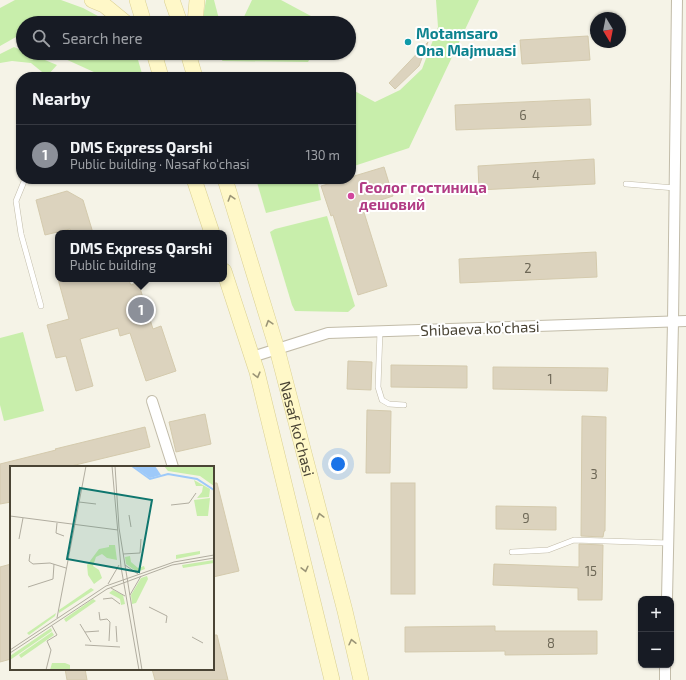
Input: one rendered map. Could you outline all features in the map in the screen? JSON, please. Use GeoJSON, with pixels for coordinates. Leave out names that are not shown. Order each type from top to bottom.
{"type":"FeatureCollection","features":[{"type":"Feature","properties":{"kind":"main road"},"geometry":{"type":"LineString","coordinates":[[92,0],[104,5],[117,16]]}},
{"type":"Feature","properties":{"kind":"main road"},"geometry":{"type":"LineString","coordinates":[[137,0],[142,16]]}},
{"type":"Feature","properties":{"kind":"main road"},"geometry":{"type":"LineString","coordinates":[[172,0],[178,16]]}},
{"type":"Feature","properties":{"kind":"main road"},"geometry":{"type":"LineString","coordinates":[[196,16],[197,0]]}},
{"type":"Feature","properties":{"kind":"main road"},"geometry":{"type":"LineString","coordinates":[[152,60],[159,72]]}},
{"type":"Feature","properties":{"kind":"main road"},"geometry":{"type":"LineString","coordinates":[[156,60],[159,72]]}},
{"type":"Feature","properties":{"kind":"main road"},"geometry":{"type":"LineString","coordinates":[[190,60],[194,72]]}},
{"type":"Feature","properties":{"kind":"main road"},"geometry":{"type":"LineString","coordinates":[[194,60],[194,72]]}},
{"type":"Feature","properties":{"kind":"main road"},"geometry":{"type":"LineString","coordinates":[[196,184],[211,230]]}},
{"type":"Feature","properties":{"kind":"main road","name":"Nasaf ko‘chasi"},"geometry":{"type":"LineString","coordinates":[[227,184],[277,349],[345,611],[361,680]]}},
{"type":"Feature","properties":{"kind":"main road","name":"Nasaf ko‘chasi"},"geometry":{"type":"LineString","coordinates":[[227,280],[257,372],[332,680]]}},
{"type":"Feature","properties":{"kind":"street"},"geometry":{"type":"LineString","coordinates":[[666,596],[673,322],[677,0]]}},
{"type":"Feature","properties":{"kind":"street","name":"Shibaeva ko'chasi"},"geometry":{"type":"LineString","coordinates":[[252,358],[328,333],[686,321]]}},
{"type":"Feature","properties":{"kind":"street"},"geometry":{"type":"LineString","coordinates":[[152,401],[173,466]]}},
{"type":"Feature","properties":{"kind":"street"},"geometry":{"type":"LineString","coordinates":[[665,668],[665,680]]}},
{"type":"Feature","properties":{"kind":"lane"},"geometry":{"type":"LineString","coordinates":[[23,184],[16,201],[21,234],[41,306]]}},
{"type":"Feature","properties":{"kind":"lane"},"geometry":{"type":"LineString","coordinates":[[626,184],[675,188]]}},
{"type":"Feature","properties":{"kind":"lane"},"geometry":{"type":"LineString","coordinates":[[380,331],[378,387],[382,400],[389,404],[404,405]]}},
{"type":"Feature","properties":{"kind":"lane"},"geometry":{"type":"LineString","coordinates":[[512,552],[548,550],[574,540],[668,543]]}},
{"type":"Feature","properties":{"kind":"green space"},"geometry":{"type":"Polygon","coordinates":[[[15,0],[61,0],[83,8],[98,16],[16,16],[16,37],[0,46],[0,8],[15,0]]]}},
{"type":"Feature","properties":{"kind":"green space"},"geometry":{"type":"Polygon","coordinates":[[[206,0],[214,0],[218,16],[203,16],[206,0]]]}},
{"type":"Feature","properties":{"kind":"green space"},"geometry":{"type":"Polygon","coordinates":[[[252,0],[281,0],[311,16],[244,16],[252,0]]]}},
{"type":"Feature","properties":{"kind":"green space"},"geometry":{"type":"Polygon","coordinates":[[[436,0],[479,0],[409,148],[356,165],[356,92],[375,102],[400,90],[422,69],[438,27],[436,0]]]}},
{"type":"Feature","properties":{"kind":"green space"},"geometry":{"type":"Polygon","coordinates":[[[14,47],[16,48],[16,60],[45,60],[57,65],[51,72],[42,72],[31,63],[12,61],[0,63],[0,54],[14,47]]]}},
{"type":"Feature","properties":{"kind":"green space"},"geometry":{"type":"Polygon","coordinates":[[[67,60],[138,60],[142,72],[94,72],[67,60]]]}},
{"type":"Feature","properties":{"kind":"green space"},"geometry":{"type":"Polygon","coordinates":[[[222,60],[309,60],[308,62],[222,60]]]}},
{"type":"Feature","properties":{"kind":"green space"},"geometry":{"type":"Polygon","coordinates":[[[257,184],[318,184],[321,200],[266,213],[257,184]]]}},
{"type":"Feature","properties":{"kind":"green space"},"geometry":{"type":"Polygon","coordinates":[[[327,216],[355,306],[348,312],[295,311],[270,232],[275,229],[327,216]]]}},
{"type":"Feature","properties":{"kind":"green space"},"geometry":{"type":"Polygon","coordinates":[[[23,332],[44,411],[4,421],[0,405],[0,338],[23,332]]]}},
{"type":"Feature","properties":{"kind":"building"},"geometry":{"type":"Polygon","coordinates":[[[588,36],[590,60],[522,64],[520,40],[588,36]]]}},
{"type":"Feature","properties":{"kind":"building"},"geometry":{"type":"Polygon","coordinates":[[[428,42],[419,66],[395,89],[389,83],[428,42]]]}},
{"type":"Feature","properties":{"kind":"building"},"geometry":{"type":"Polygon","coordinates":[[[590,99],[591,125],[456,130],[455,105],[590,99]]]}},
{"type":"Feature","properties":{"kind":"building"},"geometry":{"type":"Polygon","coordinates":[[[594,159],[595,184],[479,190],[478,166],[594,159]]]}},
{"type":"Feature","properties":{"kind":"building"},"geometry":{"type":"Polygon","coordinates":[[[384,167],[393,196],[362,206],[387,286],[358,295],[333,215],[331,216],[321,186],[328,184],[356,184],[356,175],[384,167]]]}},
{"type":"Feature","properties":{"kind":"building"},"geometry":{"type":"Polygon","coordinates":[[[67,191],[83,200],[92,230],[55,230],[55,233],[45,235],[36,200],[67,191]]]}},
{"type":"Feature","properties":{"kind":"building"},"geometry":{"type":"Polygon","coordinates":[[[596,252],[597,277],[460,283],[459,259],[596,252]]]}},
{"type":"Feature","properties":{"kind":"building"},"geometry":{"type":"Polygon","coordinates":[[[59,282],[130,282],[131,285],[138,282],[153,329],[161,326],[176,371],[146,381],[130,333],[120,336],[118,328],[80,339],[93,386],[76,391],[66,356],[56,358],[47,325],[69,319],[59,282]]]}},
{"type":"Feature","properties":{"kind":"building"},"geometry":{"type":"Polygon","coordinates":[[[348,361],[372,362],[371,390],[347,389],[348,361]]]}},
{"type":"Feature","properties":{"kind":"building"},"geometry":{"type":"Polygon","coordinates":[[[391,365],[467,366],[467,388],[391,387],[391,365]]]}},
{"type":"Feature","properties":{"kind":"building"},"geometry":{"type":"Polygon","coordinates":[[[493,367],[608,368],[607,391],[493,389],[493,367]]]}},
{"type":"Feature","properties":{"kind":"building"},"geometry":{"type":"Polygon","coordinates":[[[367,410],[391,411],[390,473],[366,473],[367,410]]]}},
{"type":"Feature","properties":{"kind":"building"},"geometry":{"type":"Polygon","coordinates":[[[205,414],[211,444],[176,452],[169,422],[205,414]]]}},
{"type":"Feature","properties":{"kind":"building"},"geometry":{"type":"Polygon","coordinates":[[[582,416],[606,417],[605,531],[603,537],[581,536],[582,416]]]}},
{"type":"Feature","properties":{"kind":"building"},"geometry":{"type":"Polygon","coordinates":[[[145,427],[150,447],[71,466],[10,466],[10,502],[0,504],[0,464],[56,450],[55,449],[145,427]]]}},
{"type":"Feature","properties":{"kind":"building"},"geometry":{"type":"Polygon","coordinates":[[[214,483],[217,483],[239,571],[214,577],[214,483]]]}},
{"type":"Feature","properties":{"kind":"building"},"geometry":{"type":"Polygon","coordinates":[[[391,483],[415,483],[415,594],[391,594],[391,483]]]}},
{"type":"Feature","properties":{"kind":"building"},"geometry":{"type":"Polygon","coordinates":[[[496,506],[556,507],[556,530],[496,529],[496,506]]]}},
{"type":"Feature","properties":{"kind":"building"},"geometry":{"type":"Polygon","coordinates":[[[579,544],[603,545],[602,600],[578,600],[578,588],[493,585],[494,564],[579,567],[579,544]]]}},
{"type":"Feature","properties":{"kind":"building"},"geometry":{"type":"Polygon","coordinates":[[[10,564],[10,659],[0,662],[0,567],[10,564]]]}},
{"type":"Feature","properties":{"kind":"building"},"geometry":{"type":"Polygon","coordinates":[[[495,626],[495,631],[597,631],[597,654],[505,655],[505,651],[405,652],[405,627],[495,626]]]}},
{"type":"Feature","properties":{"kind":"building"},"geometry":{"type":"Polygon","coordinates":[[[214,635],[217,635],[228,680],[155,680],[152,670],[214,670],[214,635]]]}},
{"type":"Feature","properties":{"kind":"building"},"geometry":{"type":"Polygon","coordinates":[[[65,670],[85,670],[87,680],[67,680],[65,670]]]}},
{"type":"Feature","properties":{"kind":"place","name":"Motamsaro Ona Majmuasi"},"geometry":{"type":"Point","coordinates":[408,42]}},
{"type":"Feature","properties":{"kind":"place","name":"Геолог гостиница дешовий"},"geometry":{"type":"Point","coordinates":[351,196]}},
{"type":"Feature","properties":{"kind":"place","name":"DMS Express Qarshi"},"geometry":{"type":"Point","coordinates":[141,310]}}]}
